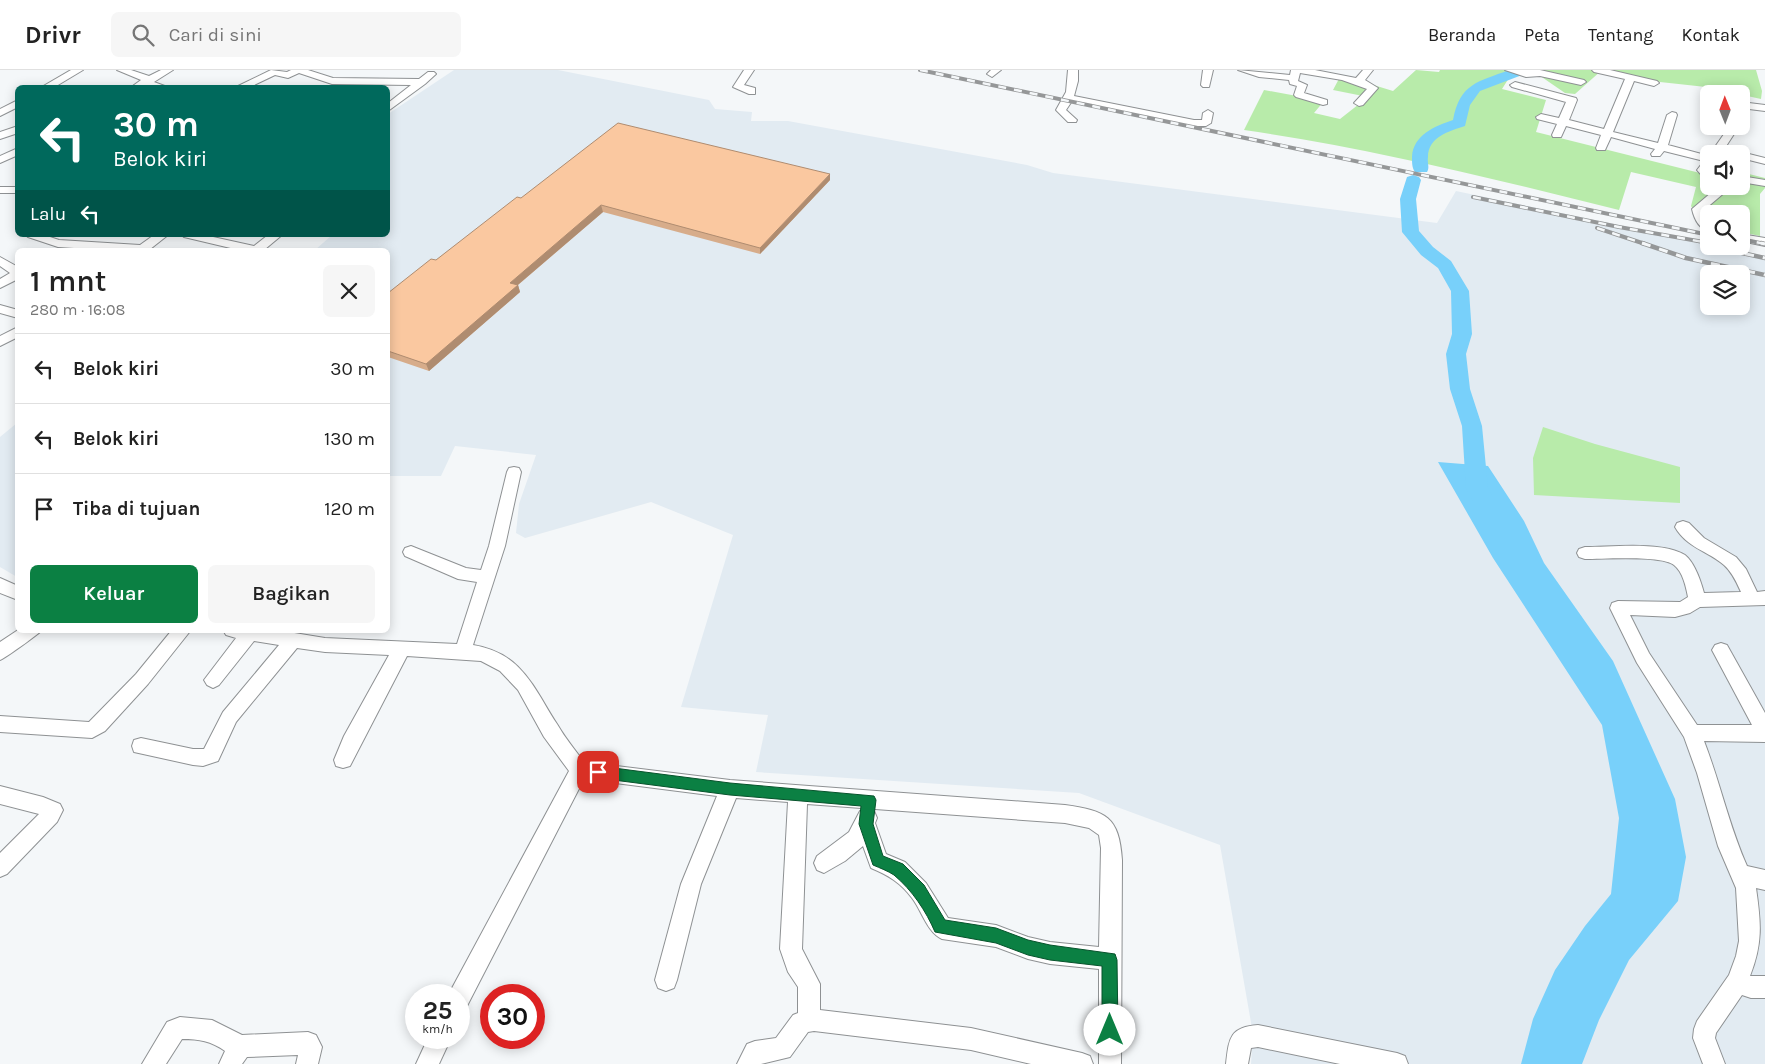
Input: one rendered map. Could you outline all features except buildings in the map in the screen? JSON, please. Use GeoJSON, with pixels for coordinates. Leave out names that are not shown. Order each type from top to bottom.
{"type":"FeatureCollection","features":[{"type":"Feature","properties":{"kind":"street"},"geometry":{"type":"LineString","coordinates":[[50,85],[78,70]]}},
{"type":"Feature","properties":{"kind":"street"},"geometry":{"type":"LineString","coordinates":[[122,70],[157,85]]}},
{"type":"Feature","properties":{"kind":"street"},"geometry":{"type":"LineString","coordinates":[[140,85],[168,70]]}},
{"type":"Feature","properties":{"kind":"street"},"geometry":{"type":"LineString","coordinates":[[245,85],[275,71],[288,76],[298,70],[332,81],[422,82]]}},
{"type":"Feature","properties":{"kind":"street"},"geometry":{"type":"LineString","coordinates":[[749,70],[738,87],[752,90],[752,92]]}},
{"type":"Feature","properties":{"kind":"street"},"geometry":{"type":"LineString","coordinates":[[1072,120],[1061,110],[1070,98],[1074,70]]}},
{"type":"Feature","properties":{"kind":"street"},"geometry":{"type":"LineString","coordinates":[[1206,85],[1208,70]]}},
{"type":"Feature","properties":{"kind":"street"},"geometry":{"type":"LineString","coordinates":[[1243,70],[1259,74],[1296,73],[1332,83],[1358,81],[1373,88],[1358,103]]}},
{"type":"Feature","properties":{"kind":"street"},"geometry":{"type":"LineString","coordinates":[[1358,81],[1368,70]]}},
{"type":"Feature","properties":{"kind":"street"},"geometry":{"type":"LineString","coordinates":[[1556,135],[1586,70]]}},
{"type":"Feature","properties":{"kind":"street"},"geometry":{"type":"LineString","coordinates":[[1597,70],[1654,83]]}},
{"type":"Feature","properties":{"kind":"street"},"geometry":{"type":"LineString","coordinates":[[326,85],[345,72],[352,71]]}},
{"type":"Feature","properties":{"kind":"street"},"geometry":{"type":"LineString","coordinates":[[1512,71],[1526,74],[1540,73],[1581,82]]}},
{"type":"Feature","properties":{"kind":"street"},"geometry":{"type":"LineString","coordinates":[[1296,73],[1293,82],[1302,85],[1300,96],[1321,106],[1325,98],[1324,96],[1332,83]]}},
{"type":"Feature","properties":{"kind":"street"},"geometry":{"type":"LineString","coordinates":[[390,106],[431,74]]}},
{"type":"Feature","properties":{"kind":"street"},"geometry":{"type":"LineString","coordinates":[[1602,148],[1630,78]]}},
{"type":"Feature","properties":{"kind":"street"},"geometry":{"type":"LineString","coordinates":[[1515,85],[1572,100]]}},
{"type":"Feature","properties":{"kind":"street"},"geometry":{"type":"LineString","coordinates":[[1070,98],[1194,123],[1206,123],[1208,114]]}},
{"type":"Feature","properties":{"kind":"street"},"geometry":{"type":"LineString","coordinates":[[0,113],[15,105]]}},
{"type":"Feature","properties":{"kind":"street"},"geometry":{"type":"LineString","coordinates":[[1750,106],[1765,108]]}},
{"type":"Feature","properties":{"kind":"street"},"geometry":{"type":"LineString","coordinates":[[1659,150],[1672,114]]}},
{"type":"Feature","properties":{"kind":"street"},"geometry":{"type":"LineString","coordinates":[[1541,117],[1659,150],[1700,158]]}},
{"type":"Feature","properties":{"kind":"street"},"geometry":{"type":"LineString","coordinates":[[0,136],[15,131]]}},
{"type":"Feature","properties":{"kind":"street"},"geometry":{"type":"LineString","coordinates":[[0,160],[15,152]]}},
{"type":"Feature","properties":{"kind":"street"},"geometry":{"type":"LineString","coordinates":[[1750,157],[1765,161]]}},
{"type":"Feature","properties":{"kind":"street"},"geometry":{"type":"LineString","coordinates":[[1750,180],[1765,183]]}},
{"type":"Feature","properties":{"kind":"street"},"geometry":{"type":"LineString","coordinates":[[0,190],[15,190]]}},
{"type":"Feature","properties":{"kind":"street"},"geometry":{"type":"LineString","coordinates":[[1703,205],[1716,195]]}},
{"type":"Feature","properties":{"kind":"street"},"geometry":{"type":"LineString","coordinates":[[38,237],[58,244],[126,248]]}},
{"type":"Feature","properties":{"kind":"street"},"geometry":{"type":"LineString","coordinates":[[144,248],[159,237]]}},
{"type":"Feature","properties":{"kind":"street"},"geometry":{"type":"LineString","coordinates":[[197,237],[247,248]]}},
{"type":"Feature","properties":{"kind":"street"},"geometry":{"type":"LineString","coordinates":[[259,248],[273,237]]}},
{"type":"Feature","properties":{"kind":"street"},"geometry":{"type":"LineString","coordinates":[[1750,239],[1765,242]]}},
{"type":"Feature","properties":{"kind":"street"},"geometry":{"type":"LineString","coordinates":[[0,261],[15,271]]}},
{"type":"Feature","properties":{"kind":"street"},"geometry":{"type":"LineString","coordinates":[[0,284],[15,275]]}},
{"type":"Feature","properties":{"kind":"street"},"geometry":{"type":"LineString","coordinates":[[0,309],[15,313]]}},
{"type":"Feature","properties":{"kind":"street"},"geometry":{"type":"LineString","coordinates":[[0,342],[15,333]]}},
{"type":"Feature","properties":{"kind":"street"},"geometry":{"type":"LineString","coordinates":[[463,651],[497,546],[514,472]]}},
{"type":"Feature","properties":{"kind":"street"},"geometry":{"type":"LineString","coordinates":[[1684,526],[1687,534],[1730,561],[1758,598]]}},
{"type":"Feature","properties":{"kind":"street"},"geometry":{"type":"LineString","coordinates":[[411,552],[464,574],[487,576]]}},
{"type":"Feature","properties":{"kind":"street"},"geometry":{"type":"LineString","coordinates":[[1585,553],[1656,554],[1677,558],[1683,564],[1695,588],[1698,600]]}},
{"type":"Feature","properties":{"kind":"street"},"geometry":{"type":"LineString","coordinates":[[0,586],[15,593]]}},
{"type":"Feature","properties":{"kind":"street"},"geometry":{"type":"LineString","coordinates":[[1714,1064],[1704,1038],[1705,1029],[1722,1007],[1737,982],[1747,956],[1750,940],[1749,910],[1741,874],[1728,846],[1708,773],[1692,733],[1643,658],[1618,608],[1681,610],[1698,600],[1758,598]]}},
{"type":"Feature","properties":{"kind":"street"},"geometry":{"type":"LineString","coordinates":[[0,653],[11,642],[27,633]]}},
{"type":"Feature","properties":{"kind":"street"},"geometry":{"type":"LineString","coordinates":[[0,724],[34,724],[85,730],[95,728],[142,679],[180,633]]}},
{"type":"Feature","properties":{"kind":"street"},"geometry":{"type":"LineString","coordinates":[[213,680],[250,633],[292,636],[325,645],[480,652],[496,658],[513,670],[527,687],[548,727],[578,770],[730,789],[1080,816],[1103,826],[1110,838],[1112,866],[1110,1064]]}},
{"type":"Feature","properties":{"kind":"street"},"geometry":{"type":"LineString","coordinates":[[141,746],[193,757],[203,758],[211,755],[222,736],[229,718],[292,636]]}},
{"type":"Feature","properties":{"kind":"street"},"geometry":{"type":"LineString","coordinates":[[344,760],[351,742],[402,648]]}},
{"type":"Feature","properties":{"kind":"street"},"geometry":{"type":"LineString","coordinates":[[1692,733],[1765,732],[1721,650]]}},
{"type":"Feature","properties":{"kind":"street"},"geometry":{"type":"LineString","coordinates":[[466,984],[578,770]]}},
{"type":"Feature","properties":{"kind":"street"},"geometry":{"type":"LineString","coordinates":[[666,980],[691,884],[730,789]]}},
{"type":"Feature","properties":{"kind":"street"},"geometry":{"type":"LineString","coordinates":[[798,794],[790,934],[791,949],[796,964],[809,984],[809,1020]]}},
{"type":"Feature","properties":{"kind":"street"},"geometry":{"type":"LineString","coordinates":[[0,795],[53,810],[50,816],[0,867]]}},
{"type":"Feature","properties":{"kind":"street"},"geometry":{"type":"LineString","coordinates":[[824,863],[857,839],[863,832],[869,800]]}},
{"type":"Feature","properties":{"kind":"street"},"geometry":{"type":"LineString","coordinates":[[866,824],[878,861],[898,869],[919,890],[942,928],[996,936],[1028,948],[1050,953],[1110,960]]}},
{"type":"Feature","properties":{"kind":"street"},"geometry":{"type":"LineString","coordinates":[[1741,874],[1765,880]]}},
{"type":"Feature","properties":{"kind":"street"},"geometry":{"type":"LineString","coordinates":[[1737,982],[1752,987],[1765,987]]}},
{"type":"Feature","properties":{"kind":"street"},"geometry":{"type":"LineString","coordinates":[[748,1064],[755,1052],[782,1049],[801,1023],[809,1020],[946,1035],[1082,1064]]}},
{"type":"Feature","properties":{"kind":"street"},"geometry":{"type":"LineString","coordinates":[[154,1064],[175,1030],[180,1028],[211,1029],[222,1034],[235,1056],[247,1046],[308,1043],[311,1047],[307,1064]]}},
{"type":"Feature","properties":{"kind":"street"},"geometry":{"type":"LineString","coordinates":[[1237,1064],[1240,1043],[1246,1037],[1258,1036],[1397,1064]]}},
{"type":"Feature","properties":{"kind":"street"},"geometry":{"type":"LineString","coordinates":[[427,1064],[434,1049]]}},
{"type":"Feature","properties":{"kind":"shaded area"},"geometry":{"type":"Polygon","coordinates":[[[454,70],[558,70],[709,100],[715,109],[752,112],[751,121],[788,121],[1027,165],[1053,173],[1437,223],[1456,191],[1700,242],[1700,255],[1750,255],[1750,253],[1765,256],[1765,1064],[1251,1064],[1253,1034],[1220,845],[1079,793],[756,772],[768,715],[681,707],[733,535],[651,502],[525,538],[516,533],[519,504],[536,455],[455,446],[441,476],[390,476],[390,248],[317,248],[330,237],[390,237],[390,113],[454,70]]]}},
{"type":"Feature","properties":{"kind":"shaded area"},"geometry":{"type":"Polygon","coordinates":[[[15,425],[15,576],[0,567],[0,437],[15,425]]]}},
{"type":"Feature","properties":{"kind":"green space"},"geometry":{"type":"Polygon","coordinates":[[[1416,70],[1439,72],[1440,70],[1514,70],[1502,89],[1546,100],[1536,132],[1700,173],[1700,195],[1750,195],[1750,174],[1765,178],[1765,188],[1760,194],[1760,236],[1750,234],[1750,205],[1700,205],[1700,221],[1691,206],[1696,187],[1631,172],[1619,210],[1385,155],[1244,130],[1264,90],[1324,101],[1314,113],[1340,119],[1368,97],[1333,90],[1341,75],[1393,91],[1416,70]]]}},
{"type":"Feature","properties":{"kind":"green space"},"geometry":{"type":"Polygon","coordinates":[[[1528,70],[1602,70],[1575,94],[1565,93],[1533,71],[1528,70]]]}},
{"type":"Feature","properties":{"kind":"green space"},"geometry":{"type":"Polygon","coordinates":[[[1611,70],[1756,70],[1762,91],[1761,99],[1750,97],[1750,85],[1700,86],[1660,82],[1611,70]]]}},
{"type":"Feature","properties":{"kind":"green space"},"geometry":{"type":"Polygon","coordinates":[[[1543,427],[1595,444],[1680,467],[1680,503],[1534,495],[1533,458],[1543,427]]]}},
{"type":"Feature","properties":{"kind":"water"},"geometry":{"type":"Polygon","coordinates":[[[1438,462],[1488,466],[1524,521],[1544,563],[1613,661],[1675,799],[1686,857],[1678,901],[1629,960],[1599,1020],[1582,1064],[1521,1064],[1533,1019],[1555,970],[1585,926],[1611,894],[1619,818],[1602,725],[1493,558],[1438,462]]]}},
{"type":"Feature","properties":{"kind":"waterway"},"geometry":{"type":"LineString","coordinates":[[1421,169],[1420,158],[1424,143],[1429,137],[1442,129],[1460,123],[1463,105],[1475,88],[1522,70]]}},
{"type":"Feature","properties":{"kind":"waterway"},"geometry":{"type":"LineString","coordinates":[[1413,180],[1408,199],[1411,232],[1427,251],[1445,265],[1460,291],[1462,334],[1456,354],[1460,389],[1472,426],[1477,489],[1481,495]]}},
{"type":"Feature","properties":{"kind":"railway"},"geometry":{"type":"LineString","coordinates":[[920,70],[1700,233]]}},
{"type":"Feature","properties":{"kind":"railway"},"geometry":{"type":"LineString","coordinates":[[1473,197],[1700,241]]}},
{"type":"Feature","properties":{"kind":"railway"},"geometry":{"type":"LineString","coordinates":[[1597,228],[1642,243]]}},
{"type":"Feature","properties":{"kind":"railway"},"geometry":{"type":"LineString","coordinates":[[1750,241],[1765,244],[1761,243]]}},
{"type":"Feature","properties":{"kind":"railway"},"geometry":{"type":"LineString","coordinates":[[1642,243],[1686,258],[1765,275]]}},
{"type":"Feature","properties":{"kind":"railway"},"geometry":{"type":"LineString","coordinates":[[1750,255],[1765,258]]}},
{"type":"Feature","properties":{"kind":"route"},"geometry":{"type":"LineString","coordinates":[[598,772],[730,789],[869,800],[866,824],[878,861],[898,869],[919,890],[940,927],[946,930],[967,931],[996,936],[1028,948],[1050,953],[1110,960],[1110,1030]]}}]}
